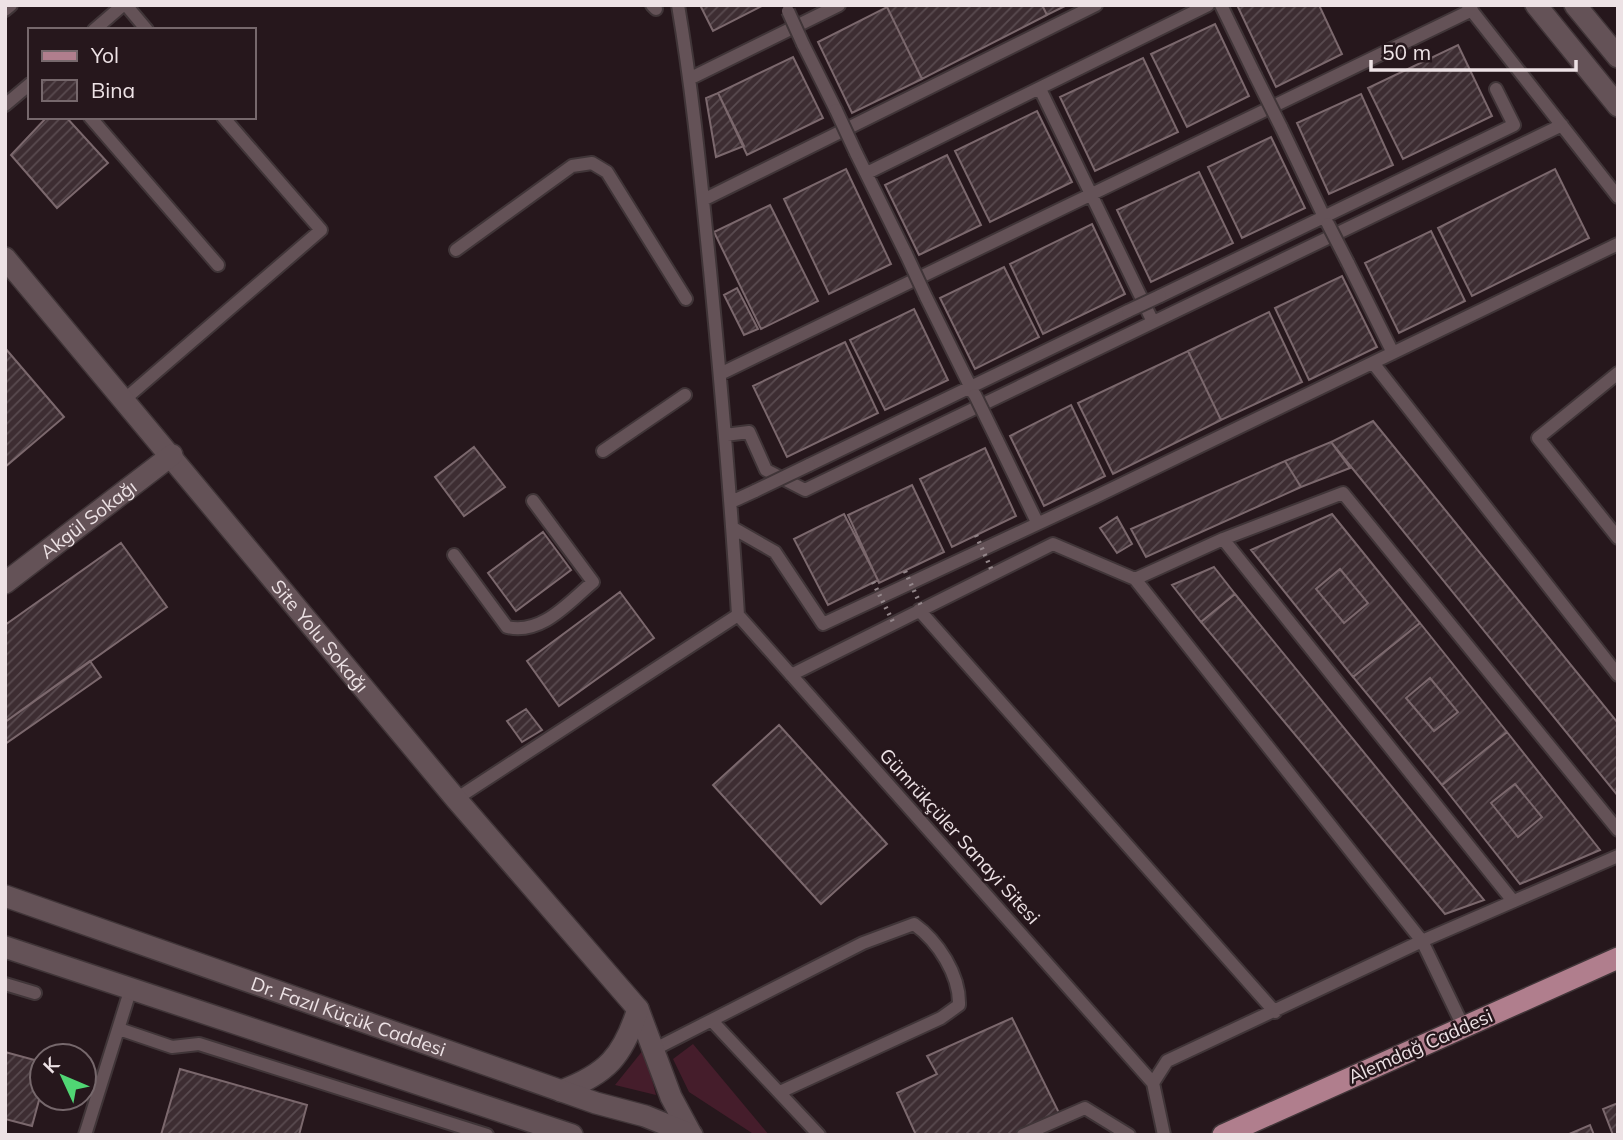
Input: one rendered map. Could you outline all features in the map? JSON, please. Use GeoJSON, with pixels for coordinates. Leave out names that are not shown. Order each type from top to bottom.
{"type":"FeatureCollection","features":[{"type":"Feature","properties":{"kind":"main road","name":"Alemdağ Caddesi"},"geometry":{"type":"LineString","coordinates":[[1223,1135],[1618,958]]}},
{"type":"Feature","properties":{"kind":"street"},"geometry":{"type":"LineString","coordinates":[[1536,5],[1618,106]]}},
{"type":"Feature","properties":{"kind":"street"},"geometry":{"type":"LineString","coordinates":[[1575,5],[1618,57]]}},
{"type":"Feature","properties":{"kind":"street","name":"Site Yolu Sokağı"},"geometry":{"type":"LineString","coordinates":[[5,258],[172,455],[456,799],[638,1009]]}},
{"type":"Feature","properties":{"kind":"street","name":"Akgül Sokağı"},"geometry":{"type":"LineString","coordinates":[[5,583],[172,455]]}},
{"type":"Feature","properties":{"kind":"street","name":"Dr. Fazıl Küçük Caddesi"},"geometry":{"type":"LineString","coordinates":[[5,896],[561,1091],[645,1116],[692,1135]]}},
{"type":"Feature","properties":{"kind":"street","name":"Dr. Fazıl Küçük Caddesi"},"geometry":{"type":"LineString","coordinates":[[5,947],[572,1135]]}},
{"type":"Feature","properties":{"kind":"street"},"geometry":{"type":"LineString","coordinates":[[638,1009],[671,1097],[692,1135]]}},
{"type":"Feature","properties":{"kind":"street"},"geometry":{"type":"LineString","coordinates":[[561,1091],[588,1081],[615,1061],[638,1009]]}},
{"type":"Feature","properties":{"kind":"lane"},"geometry":{"type":"LineString","coordinates":[[5,10],[11,5]]}},
{"type":"Feature","properties":{"kind":"lane"},"geometry":{"type":"LineString","coordinates":[[96,28],[124,5],[145,28]]}},
{"type":"Feature","properties":{"kind":"lane"},"geometry":{"type":"LineString","coordinates":[[456,799],[738,615],[720,374],[691,78],[678,5]]}},
{"type":"Feature","properties":{"kind":"lane"},"geometry":{"type":"LineString","coordinates":[[691,78],[839,5]]}},
{"type":"Feature","properties":{"kind":"lane"},"geometry":{"type":"LineString","coordinates":[[703,200],[1096,5]]}},
{"type":"Feature","properties":{"kind":"lane"},"geometry":{"type":"LineString","coordinates":[[867,173],[1208,5]]}},
{"type":"Feature","properties":{"kind":"lane"},"geometry":{"type":"LineString","coordinates":[[1221,5],[1393,353]]}},
{"type":"Feature","properties":{"kind":"lane"},"geometry":{"type":"LineString","coordinates":[[786,8],[1037,523]]}},
{"type":"Feature","properties":{"kind":"lane"},"geometry":{"type":"LineString","coordinates":[[720,374],[1470,8],[1618,197]]}},
{"type":"Feature","properties":{"kind":"lane"},"geometry":{"type":"LineString","coordinates":[[5,105],[28,86]]}},
{"type":"Feature","properties":{"kind":"lane"},"geometry":{"type":"LineString","coordinates":[[1040,89],[1153,322]]}},
{"type":"Feature","properties":{"kind":"lane"},"geometry":{"type":"LineString","coordinates":[[731,502],[973,391],[1128,311],[1326,220],[1514,125],[1496,89]]}},
{"type":"Feature","properties":{"kind":"lane"},"geometry":{"type":"LineString","coordinates":[[92,119],[218,265]]}},
{"type":"Feature","properties":{"kind":"lane"},"geometry":{"type":"LineString","coordinates":[[125,399],[321,230],[225,119]]}},
{"type":"Feature","properties":{"kind":"lane"},"geometry":{"type":"LineString","coordinates":[[725,435],[749,432],[766,470],[806,490],[1562,125]]}},
{"type":"Feature","properties":{"kind":"lane"},"geometry":{"type":"LineString","coordinates":[[456,250],[572,166],[592,163],[607,172],[687,299]]}},
{"type":"Feature","properties":{"kind":"lane"},"geometry":{"type":"LineString","coordinates":[[733,528],[775,552],[822,624],[1618,244]]}},
{"type":"Feature","properties":{"kind":"lane"},"geometry":{"type":"LineString","coordinates":[[1373,363],[1618,675]]}},
{"type":"Feature","properties":{"kind":"lane"},"geometry":{"type":"LineString","coordinates":[[1618,373],[1538,438],[1618,538]]}},
{"type":"Feature","properties":{"kind":"lane"},"geometry":{"type":"LineString","coordinates":[[603,451],[685,395]]}},
{"type":"Feature","properties":{"kind":"lane"},"geometry":{"type":"LineString","coordinates":[[1135,579],[1223,539],[1343,493],[1618,830]]}},
{"type":"Feature","properties":{"kind":"lane"},"geometry":{"type":"LineString","coordinates":[[454,555],[507,627],[522,630],[549,620],[593,582],[533,501]]}},
{"type":"Feature","properties":{"kind":"lane"},"geometry":{"type":"LineString","coordinates":[[1223,539],[1513,901]]}},
{"type":"Feature","properties":{"kind":"lane"},"geometry":{"type":"LineString","coordinates":[[792,676],[893,622],[1053,544],[1135,579],[1422,941],[1463,1026]]}},
{"type":"Feature","properties":{"kind":"lane"},"geometry":{"type":"LineString","coordinates":[[920,609],[1275,1012]]}},
{"type":"Feature","properties":{"kind":"lane","name":"Gümrükçüler Sanayi Sitesi"},"geometry":{"type":"LineString","coordinates":[[738,615],[1153,1083]]}},
{"type":"Feature","properties":{"kind":"lane"},"geometry":{"type":"LineString","coordinates":[[1164,1135],[1153,1083],[1167,1061],[1422,941],[1618,856]]}},
{"type":"Feature","properties":{"kind":"lane"},"geometry":{"type":"LineString","coordinates":[[653,1050],[713,1022],[863,943],[914,924],[932,936],[960,988],[959,1005],[941,1018],[780,1092]]}},
{"type":"Feature","properties":{"kind":"lane"},"geometry":{"type":"LineString","coordinates":[[5,984],[35,993]]}},
{"type":"Feature","properties":{"kind":"lane"},"geometry":{"type":"LineString","coordinates":[[85,1135],[131,988]]}},
{"type":"Feature","properties":{"kind":"lane"},"geometry":{"type":"LineString","coordinates":[[713,1022],[819,1135]]}},
{"type":"Feature","properties":{"kind":"lane"},"geometry":{"type":"LineString","coordinates":[[118,1030],[172,1047],[199,1044],[487,1135]]}},
{"type":"Feature","properties":{"kind":"lane"},"geometry":{"type":"LineString","coordinates":[[1023,1135],[1085,1108],[1129,1135]]}},
{"type":"Feature","properties":{"kind":"path"},"geometry":{"type":"LineString","coordinates":[[976,535],[993,573]]}},
{"type":"Feature","properties":{"kind":"path"},"geometry":{"type":"LineString","coordinates":[[905,571],[920,609]]}},
{"type":"Feature","properties":{"kind":"path"},"geometry":{"type":"LineString","coordinates":[[873,582],[893,622]]}},
{"type":"Feature","properties":{"kind":"shaded area"},"geometry":{"type":"Polygon","coordinates":[[[693,1044],[769,1135],[755,1135],[689,1092],[673,1059],[693,1044]]]}},
{"type":"Feature","properties":{"kind":"shaded area"},"geometry":{"type":"Polygon","coordinates":[[[644,1049],[656,1095],[615,1085],[644,1049]]]}},
{"type":"Feature","properties":{"kind":"building"},"geometry":{"type":"Polygon","coordinates":[[[700,5],[764,5],[713,31],[700,5]]]}},
{"type":"Feature","properties":{"kind":"building"},"geometry":{"type":"Polygon","coordinates":[[[1042,5],[1047,15],[922,79],[887,7],[1042,5]]]}},
{"type":"Feature","properties":{"kind":"building"},"geometry":{"type":"Polygon","coordinates":[[[1042,5],[1067,5],[1047,15],[1042,5]]]}},
{"type":"Feature","properties":{"kind":"building"},"geometry":{"type":"Polygon","coordinates":[[[1237,5],[1319,5],[1342,54],[1276,87],[1237,5]]]}},
{"type":"Feature","properties":{"kind":"building"},"geometry":{"type":"Polygon","coordinates":[[[887,7],[922,79],[852,113],[818,42],[887,7]]]}},
{"type":"Feature","properties":{"kind":"building"},"geometry":{"type":"Polygon","coordinates":[[[1215,24],[1249,96],[1187,127],[1151,54],[1215,24]]]}},
{"type":"Feature","properties":{"kind":"building"},"geometry":{"type":"Polygon","coordinates":[[[1458,45],[1492,116],[1403,159],[1368,88],[1458,45]]]}},
{"type":"Feature","properties":{"kind":"building"},"geometry":{"type":"Polygon","coordinates":[[[793,57],[823,118],[747,155],[718,93],[793,57]]]}},
{"type":"Feature","properties":{"kind":"building"},"geometry":{"type":"Polygon","coordinates":[[[1143,58],[1178,132],[1095,171],[1060,97],[1143,58]]]}},
{"type":"Feature","properties":{"kind":"building"},"geometry":{"type":"Polygon","coordinates":[[[718,93],[744,146],[716,157],[706,98],[718,93]]]}},
{"type":"Feature","properties":{"kind":"building"},"geometry":{"type":"Polygon","coordinates":[[[1361,94],[1393,165],[1329,194],[1297,123],[1361,94]]]}},
{"type":"Feature","properties":{"kind":"building"},"geometry":{"type":"Polygon","coordinates":[[[1037,111],[1072,182],[990,222],[955,151],[1037,111]]]}},
{"type":"Feature","properties":{"kind":"building"},"geometry":{"type":"Polygon","coordinates":[[[45,119],[68,119],[108,163],[57,208],[11,155],[45,119]]]}},
{"type":"Feature","properties":{"kind":"building"},"geometry":{"type":"Polygon","coordinates":[[[1271,137],[1305,208],[1242,238],[1208,167],[1271,137]]]}},
{"type":"Feature","properties":{"kind":"building"},"geometry":{"type":"Polygon","coordinates":[[[947,155],[981,225],[919,255],[885,185],[947,155]]]}},
{"type":"Feature","properties":{"kind":"building"},"geometry":{"type":"Polygon","coordinates":[[[846,169],[891,264],[829,294],[784,199],[846,169]]]}},
{"type":"Feature","properties":{"kind":"building"},"geometry":{"type":"Polygon","coordinates":[[[1555,169],[1589,238],[1472,296],[1438,228],[1555,169]]]}},
{"type":"Feature","properties":{"kind":"building"},"geometry":{"type":"Polygon","coordinates":[[[1199,172],[1233,243],[1151,282],[1117,210],[1199,172]]]}},
{"type":"Feature","properties":{"kind":"building"},"geometry":{"type":"Polygon","coordinates":[[[770,205],[818,301],[761,329],[714,232],[770,205]]]}},
{"type":"Feature","properties":{"kind":"building"},"geometry":{"type":"Polygon","coordinates":[[[1092,224],[1125,294],[1043,334],[1010,264],[1092,224]]]}},
{"type":"Feature","properties":{"kind":"building"},"geometry":{"type":"Polygon","coordinates":[[[1431,231],[1465,301],[1399,333],[1365,263],[1431,231]]]}},
{"type":"Feature","properties":{"kind":"building"},"geometry":{"type":"Polygon","coordinates":[[[1004,267],[1039,337],[975,369],[940,298],[1004,267]]]}},
{"type":"Feature","properties":{"kind":"building"},"geometry":{"type":"Polygon","coordinates":[[[1342,276],[1377,347],[1309,380],[1275,308],[1342,276]]]}},
{"type":"Feature","properties":{"kind":"building"},"geometry":{"type":"Polygon","coordinates":[[[737,288],[758,329],[744,335],[724,295],[737,288]]]}},
{"type":"Feature","properties":{"kind":"building"},"geometry":{"type":"Polygon","coordinates":[[[914,309],[948,380],[885,410],[850,340],[914,309]]]}},
{"type":"Feature","properties":{"kind":"building"},"geometry":{"type":"Polygon","coordinates":[[[1269,312],[1302,382],[1221,420],[1188,351],[1269,312]]]}},
{"type":"Feature","properties":{"kind":"building"},"geometry":{"type":"Polygon","coordinates":[[[845,342],[878,413],[787,457],[753,386],[845,342]]]}},
{"type":"Feature","properties":{"kind":"building"},"geometry":{"type":"Polygon","coordinates":[[[5,348],[64,417],[5,467],[5,348]]]}},
{"type":"Feature","properties":{"kind":"building"},"geometry":{"type":"Polygon","coordinates":[[[1188,351],[1221,420],[1113,474],[1078,403],[1188,351]]]}},
{"type":"Feature","properties":{"kind":"building"},"geometry":{"type":"Polygon","coordinates":[[[1071,405],[1105,476],[1044,506],[1010,436],[1071,405]]]}},
{"type":"Feature","properties":{"kind":"building"},"geometry":{"type":"Polygon","coordinates":[[[1373,421],[1618,723],[1618,796],[1331,442],[1373,421]]]}},
{"type":"Feature","properties":{"kind":"building"},"geometry":{"type":"Polygon","coordinates":[[[1331,442],[1350,468],[1301,487],[1285,461],[1331,442]]]}},
{"type":"Feature","properties":{"kind":"building"},"geometry":{"type":"Polygon","coordinates":[[[474,447],[505,487],[464,516],[435,477],[474,447]]]}},
{"type":"Feature","properties":{"kind":"building"},"geometry":{"type":"Polygon","coordinates":[[[985,448],[1016,516],[952,547],[920,479],[985,448]]]}},
{"type":"Feature","properties":{"kind":"building"},"geometry":{"type":"Polygon","coordinates":[[[1285,461],[1301,487],[1146,557],[1131,529],[1285,461]]]}},
{"type":"Feature","properties":{"kind":"building"},"geometry":{"type":"Polygon","coordinates":[[[912,485],[944,552],[879,583],[848,515],[912,485]]]}},
{"type":"Feature","properties":{"kind":"building"},"geometry":{"type":"Polygon","coordinates":[[[844,514],[878,580],[828,605],[794,539],[844,514]]]}},
{"type":"Feature","properties":{"kind":"building"},"geometry":{"type":"Polygon","coordinates":[[[1332,514],[1420,623],[1353,677],[1251,550],[1332,514]],[[1340,569],[1316,589],[1344,623],[1368,603],[1340,569]]]}},
{"type":"Feature","properties":{"kind":"building"},"geometry":{"type":"Polygon","coordinates":[[[1117,517],[1132,544],[1117,553],[1100,528],[1117,517]]]}},
{"type":"Feature","properties":{"kind":"building"},"geometry":{"type":"Polygon","coordinates":[[[543,532],[571,570],[516,611],[488,573],[543,532]]]}},
{"type":"Feature","properties":{"kind":"building"},"geometry":{"type":"Polygon","coordinates":[[[121,543],[167,607],[5,722],[5,625],[121,543]]]}},
{"type":"Feature","properties":{"kind":"building"},"geometry":{"type":"Polygon","coordinates":[[[1214,567],[1235,594],[1201,622],[1172,585],[1214,567]]]}},
{"type":"Feature","properties":{"kind":"building"},"geometry":{"type":"Polygon","coordinates":[[[1340,569],[1368,603],[1344,623],[1316,589],[1340,569]]]}},
{"type":"Feature","properties":{"kind":"building"},"geometry":{"type":"Polygon","coordinates":[[[620,592],[654,638],[559,706],[527,661],[620,592]]]}},
{"type":"Feature","properties":{"kind":"building"},"geometry":{"type":"Polygon","coordinates":[[[1235,594],[1484,900],[1445,914],[1201,622],[1235,594]]]}},
{"type":"Feature","properties":{"kind":"building"},"geometry":{"type":"Polygon","coordinates":[[[1420,623],[1507,732],[1442,785],[1353,677],[1420,623]],[[1430,678],[1406,698],[1434,731],[1458,712],[1430,678]]]}},
{"type":"Feature","properties":{"kind":"building"},"geometry":{"type":"Polygon","coordinates":[[[90,661],[101,677],[5,744],[5,722],[90,661]]]}},
{"type":"Feature","properties":{"kind":"building"},"geometry":{"type":"Polygon","coordinates":[[[1430,678],[1458,712],[1434,731],[1406,698],[1430,678]]]}},
{"type":"Feature","properties":{"kind":"building"},"geometry":{"type":"Polygon","coordinates":[[[526,709],[542,730],[522,742],[507,721],[526,709]]]}},
{"type":"Feature","properties":{"kind":"building"},"geometry":{"type":"Polygon","coordinates":[[[779,725],[887,844],[821,904],[713,785],[779,725]]]}},
{"type":"Feature","properties":{"kind":"building"},"geometry":{"type":"Polygon","coordinates":[[[1507,732],[1600,850],[1520,884],[1442,785],[1507,732]],[[1515,784],[1491,803],[1518,837],[1542,817],[1515,784]]]}},
{"type":"Feature","properties":{"kind":"building"},"geometry":{"type":"Polygon","coordinates":[[[1515,784],[1542,817],[1518,837],[1491,803],[1515,784]]]}},
{"type":"Feature","properties":{"kind":"building"},"geometry":{"type":"Polygon","coordinates":[[[1012,1018],[1063,1121],[1028,1135],[916,1135],[897,1093],[937,1074],[927,1056],[1012,1018]]]}},
{"type":"Feature","properties":{"kind":"building"},"geometry":{"type":"Polygon","coordinates":[[[5,1052],[28,1058],[28,1112],[36,1112],[32,1126],[5,1119],[5,1052]]]}},
{"type":"Feature","properties":{"kind":"building"},"geometry":{"type":"Polygon","coordinates":[[[180,1069],[307,1105],[299,1135],[161,1135],[180,1069]]]}},
{"type":"Feature","properties":{"kind":"building"},"geometry":{"type":"Polygon","coordinates":[[[1618,1103],[1618,1135],[1613,1135],[1603,1109],[1618,1103]]]}},
{"type":"Feature","properties":{"kind":"building"},"geometry":{"type":"Polygon","coordinates":[[[1590,1125],[1594,1135],[1567,1135],[1590,1125]]]}}]}
